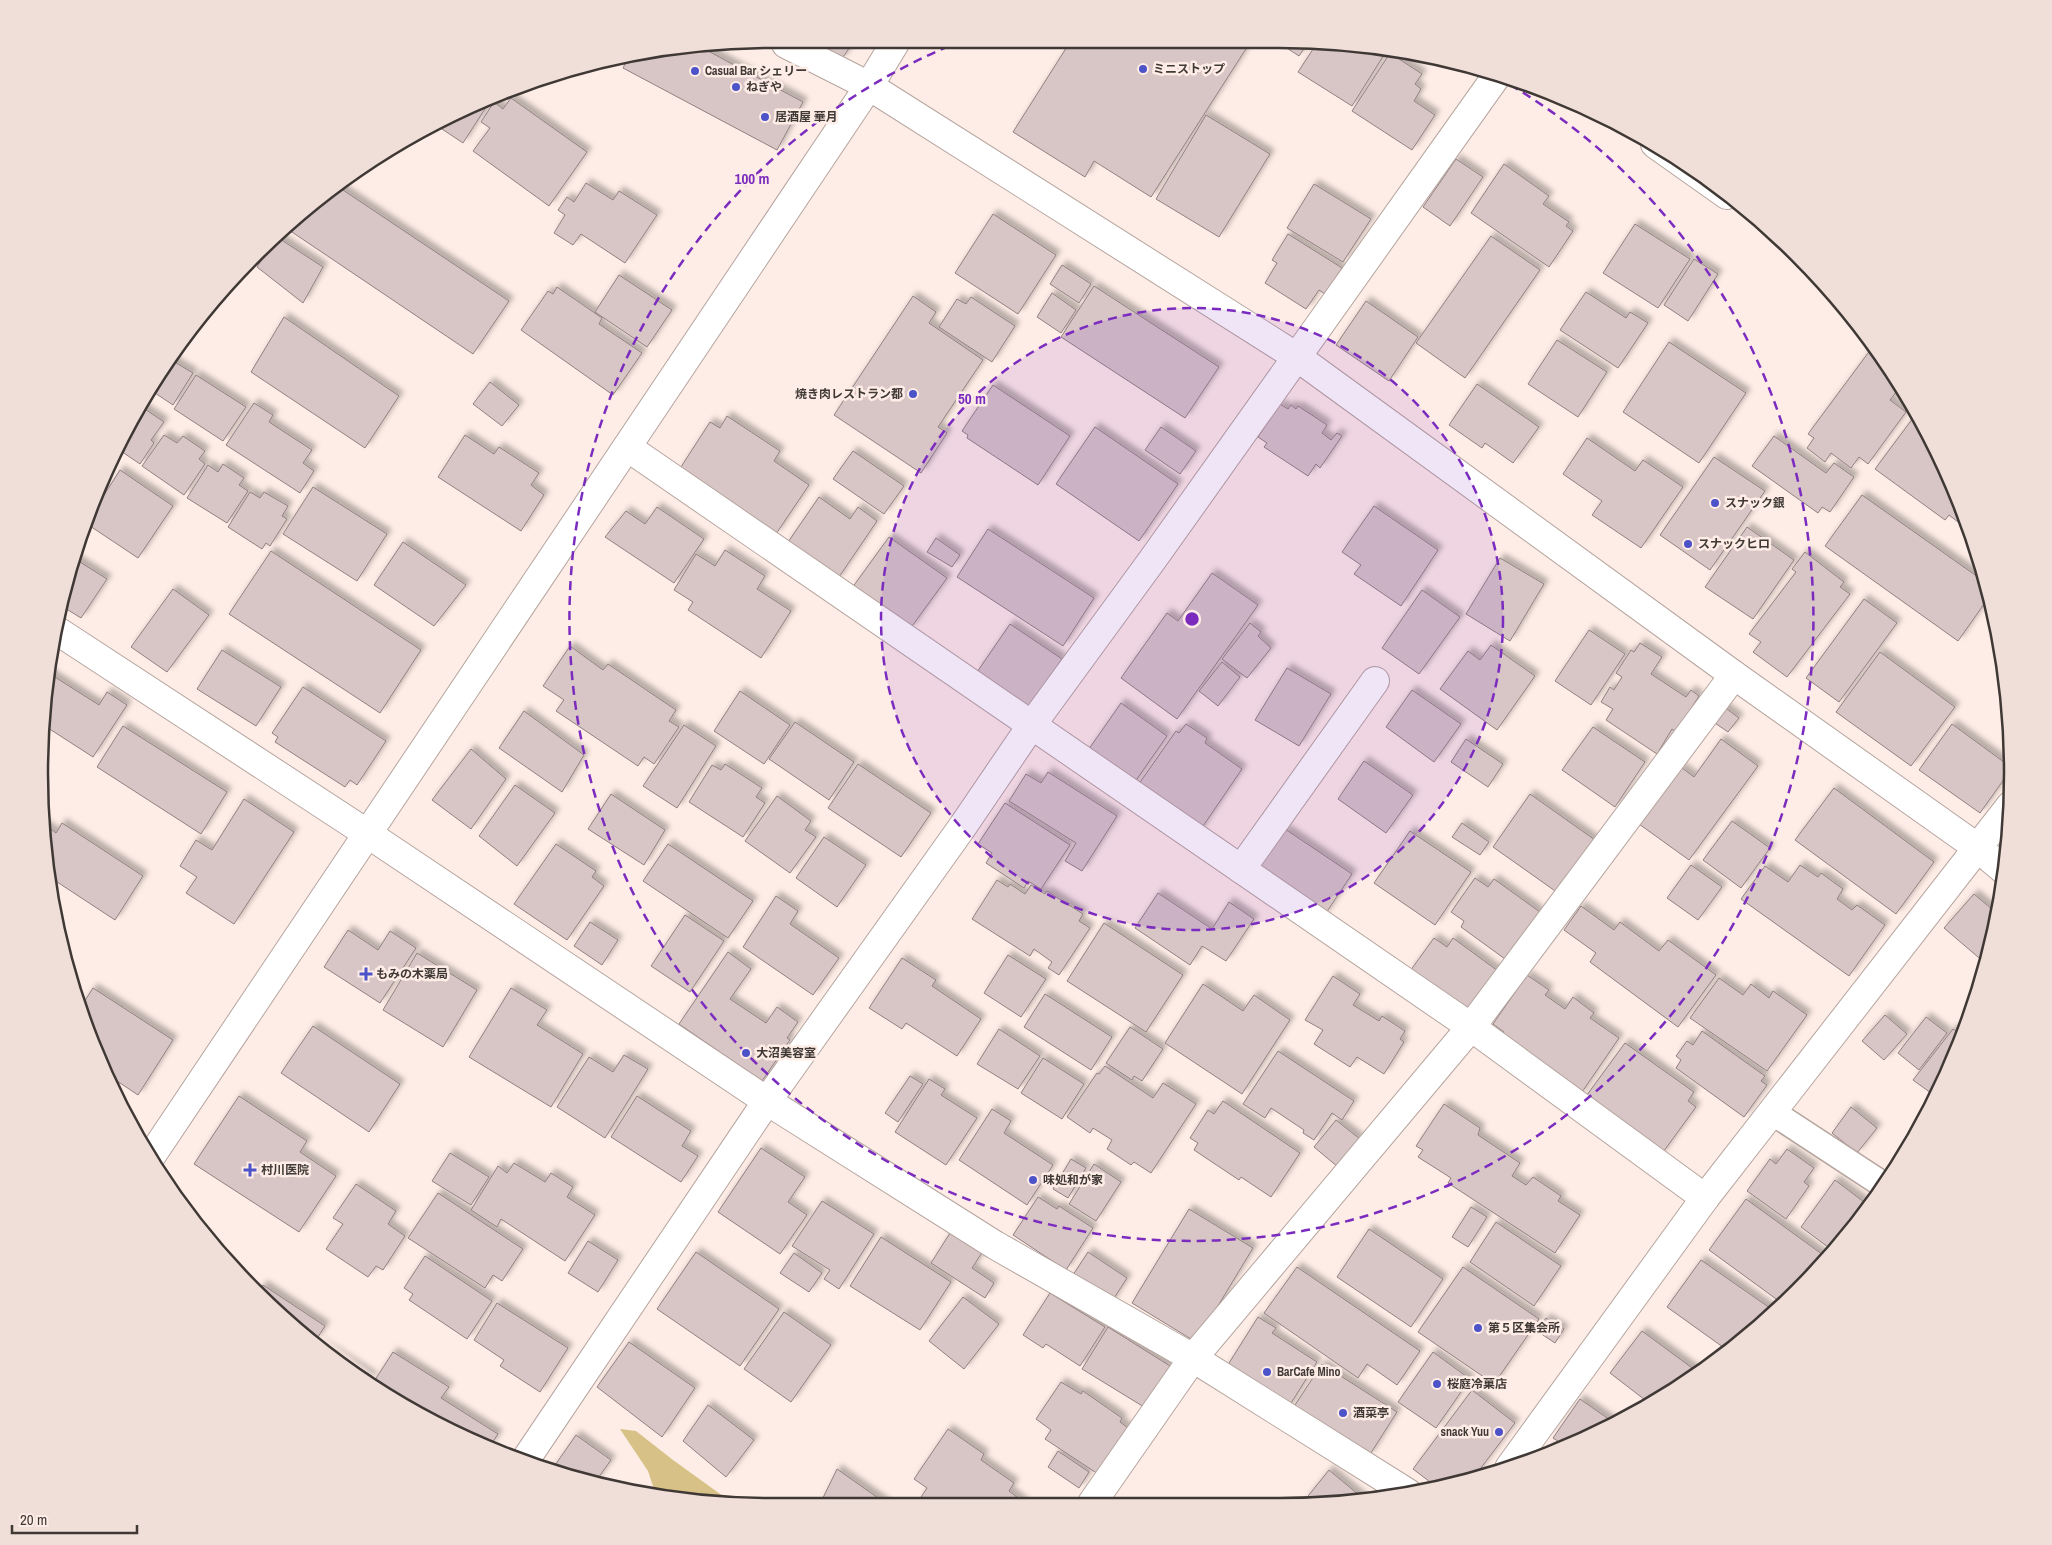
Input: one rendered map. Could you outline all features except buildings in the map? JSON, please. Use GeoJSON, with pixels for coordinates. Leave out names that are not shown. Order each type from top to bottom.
{"type":"FeatureCollection","features":[{"type":"Feature","properties":{"kind":"street"},"geometry":{"type":"LineString","coordinates":[[794,48],[869,86],[1297,357],[1734,675],[1978,848],[1998,865]]}},
{"type":"Feature","properties":{"kind":"street"},"geometry":{"type":"LineString","coordinates":[[155,1151],[869,86],[893,48]]}},
{"type":"Feature","properties":{"kind":"street"},"geometry":{"type":"LineString","coordinates":[[529,1455],[767,1101],[963,826],[1031,726],[1154,559],[1494,80]]}},
{"type":"Feature","properties":{"kind":"street"},"geometry":{"type":"LineString","coordinates":[[627,447],[1031,726],[1471,1026],[1704,1198]]}},
{"type":"Feature","properties":{"kind":"street"},"geometry":{"type":"LineString","coordinates":[[61,633],[368,834],[767,1101],[995,1245],[1193,1358],[1398,1487]]}},
{"type":"Feature","properties":{"kind":"street"},"geometry":{"type":"LineString","coordinates":[[1095,1498],[1193,1358],[1471,1026],[1734,675]]}},
{"type":"Feature","properties":{"kind":"street"},"geometry":{"type":"LineString","coordinates":[[1241,869],[1375,681]]}},
{"type":"Feature","properties":{"kind":"street"},"geometry":{"type":"LineString","coordinates":[[1516,1458],[1704,1198],[2003,815]]}},
{"type":"Feature","properties":{"kind":"lane"},"geometry":{"type":"LineString","coordinates":[[1772,1112],[1878,1181]]}},
{"type":"Feature","properties":{"kind":"shaded area"},"geometry":{"type":"Polygon","coordinates":[[[620,1429],[636,1431],[723,1496],[653,1487],[648,1471],[620,1429]]]}},
{"type":"Feature","properties":{"kind":"place","name":"ミニストップ"},"geometry":{"type":"Point","coordinates":[1143,69]}},
{"type":"Feature","properties":{"kind":"place","name":"Casual Bar シェリー"},"geometry":{"type":"Point","coordinates":[695,71]}},
{"type":"Feature","properties":{"kind":"place","name":"ねぎや"},"geometry":{"type":"Point","coordinates":[736,87]}},
{"type":"Feature","properties":{"kind":"place","name":"居酒屋 華月"},"geometry":{"type":"Point","coordinates":[765,117]}},
{"type":"Feature","properties":{"kind":"place","name":"焼き肉レストラン都"},"geometry":{"type":"Point","coordinates":[913,394]}},
{"type":"Feature","properties":{"kind":"place","name":"スナック銀"},"geometry":{"type":"Point","coordinates":[1715,503]}},
{"type":"Feature","properties":{"kind":"place","name":"スナックヒロ"},"geometry":{"type":"Point","coordinates":[1688,544]}},
{"type":"Feature","properties":{"kind":"place","name":"もみの木薬局"},"geometry":{"type":"Point","coordinates":[366,974]}},
{"type":"Feature","properties":{"kind":"place","name":"大沼美容室"},"geometry":{"type":"Point","coordinates":[746,1053]}},
{"type":"Feature","properties":{"kind":"place","name":"村川医院"},"geometry":{"type":"Point","coordinates":[250,1170]}},
{"type":"Feature","properties":{"kind":"place","name":"味処和が家"},"geometry":{"type":"Point","coordinates":[1033,1180]}},
{"type":"Feature","properties":{"kind":"place","name":"第５区集会所"},"geometry":{"type":"Point","coordinates":[1478,1328]}},
{"type":"Feature","properties":{"kind":"place","name":"BarCafe Mino"},"geometry":{"type":"Point","coordinates":[1267,1372]}},
{"type":"Feature","properties":{"kind":"place","name":"桜庭冷菓店"},"geometry":{"type":"Point","coordinates":[1437,1384]}},
{"type":"Feature","properties":{"kind":"place","name":"酒菜亭"},"geometry":{"type":"Point","coordinates":[1343,1413]}},
{"type":"Feature","properties":{"kind":"place","name":"snack Yuu"},"geometry":{"type":"Point","coordinates":[1499,1432]}}]}
